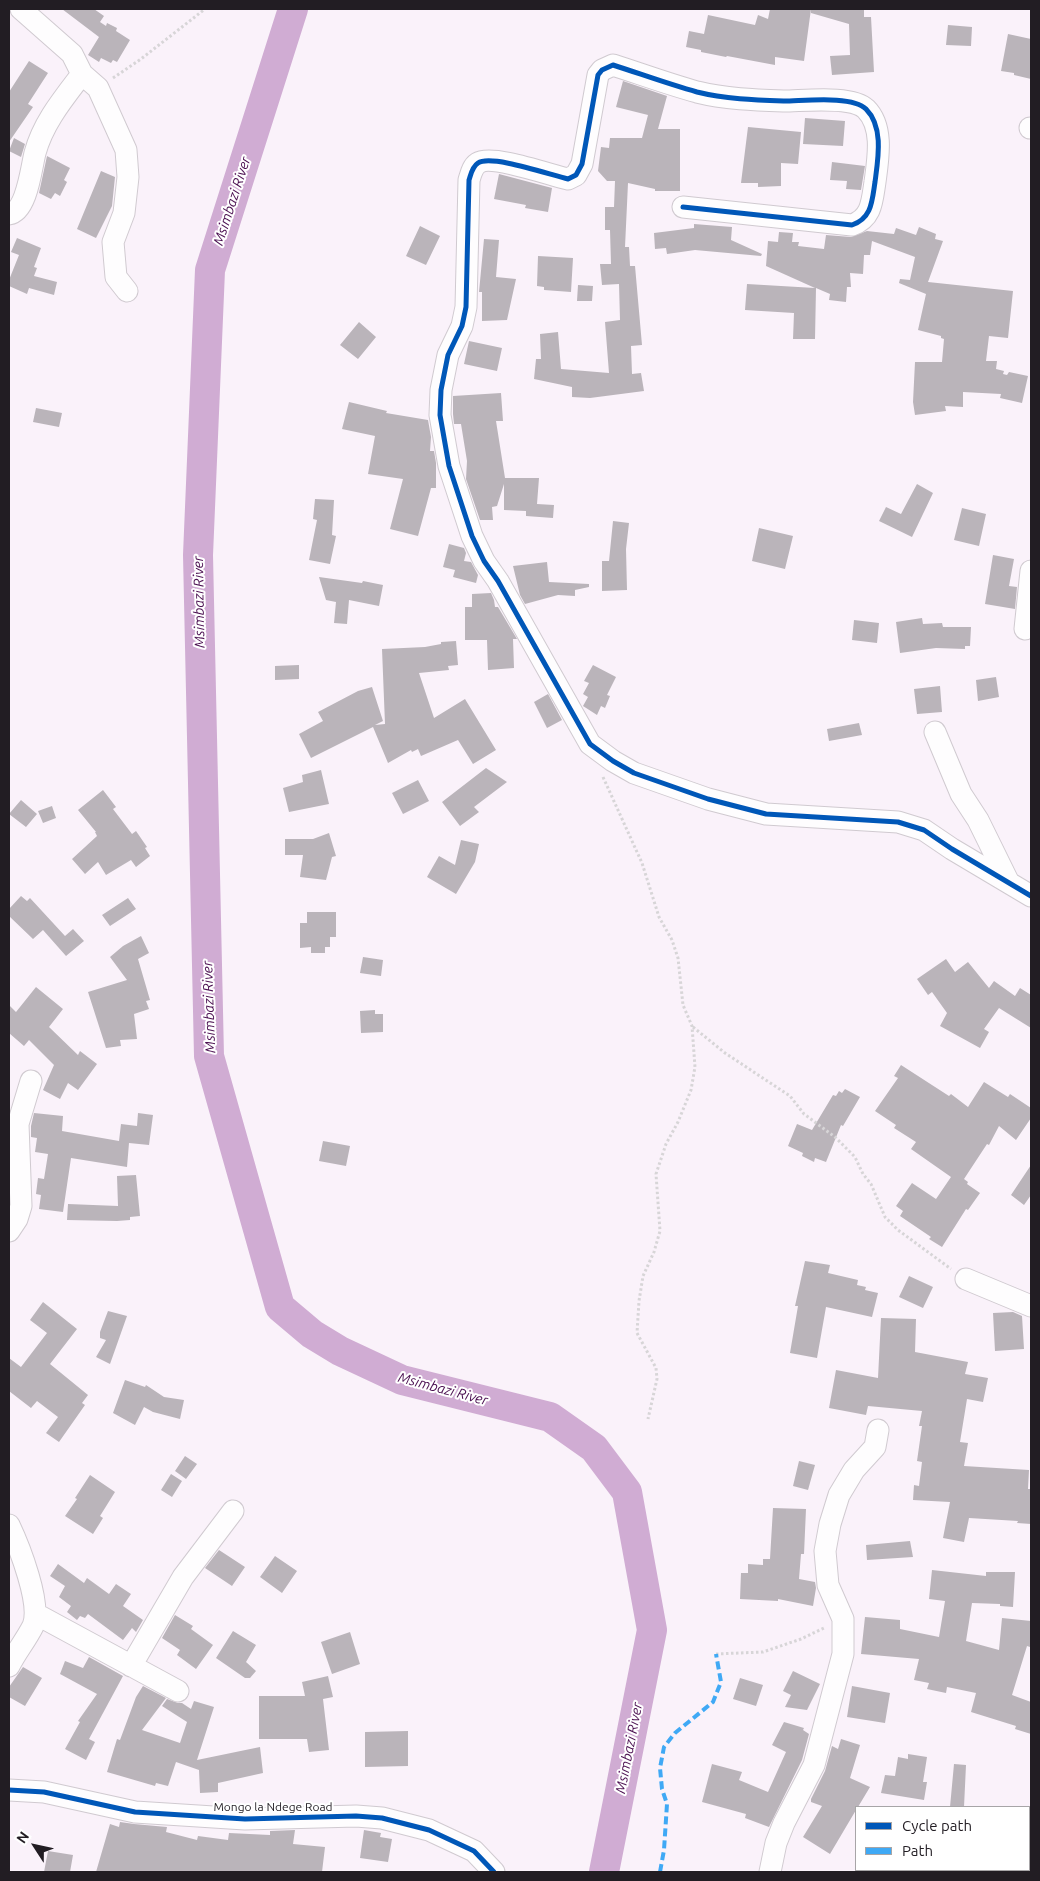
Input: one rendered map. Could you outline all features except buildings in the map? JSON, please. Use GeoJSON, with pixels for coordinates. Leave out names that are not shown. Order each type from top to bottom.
{"type":"FeatureCollection","features":[{"type":"Feature","properties":{"kind":"street"},"geometry":{"type":"LineString","coordinates":[[21,9],[72,54],[82,74],[98,88],[126,150],[128,177],[124,213],[113,242],[116,277],[127,291]]}},
{"type":"Feature","properties":{"kind":"street"},"geometry":{"type":"LineString","coordinates":[[683,207],[852,226],[859,223],[866,218],[871,207],[875,183],[878,158],[874,119],[859,104],[826,100],[729,98],[698,92],[613,65],[602,70],[598,75],[582,164],[576,175],[568,179],[500,161],[486,160],[477,164],[472,170],[469,180],[466,307],[462,326],[448,355],[441,390],[440,415],[449,466],[472,536],[484,561],[498,581],[590,744],[634,773],[708,799],[766,814],[898,822],[924,830],[1031,896]]}},
{"type":"Feature","properties":{"kind":"street"},"geometry":{"type":"LineString","coordinates":[[9,214],[19,209],[24,198],[43,130],[82,74]]}},
{"type":"Feature","properties":{"kind":"street"},"geometry":{"type":"LineString","coordinates":[[1025,630],[1031,570]]}},
{"type":"Feature","properties":{"kind":"street"},"geometry":{"type":"LineString","coordinates":[[935,732],[961,794],[978,820],[1009,883]]}},
{"type":"Feature","properties":{"kind":"street"},"geometry":{"type":"LineString","coordinates":[[9,1231],[17,1219],[21,1206],[18,1124],[31,1081]]}},
{"type":"Feature","properties":{"kind":"street"},"geometry":{"type":"LineString","coordinates":[[966,1279],[1031,1306]]}},
{"type":"Feature","properties":{"kind":"street"},"geometry":{"type":"LineString","coordinates":[[770,1872],[776,1843],[784,1823],[814,1765],[843,1654],[843,1619],[828,1585],[825,1551],[830,1524],[839,1495],[854,1470],[875,1447],[878,1430]]}},
{"type":"Feature","properties":{"kind":"street"},"geometry":{"type":"LineString","coordinates":[[131,1666],[183,1577],[233,1511]]}},
{"type":"Feature","properties":{"kind":"street"},"geometry":{"type":"LineString","coordinates":[[9,1525],[27,1571],[36,1614],[33,1625],[9,1666]]}},
{"type":"Feature","properties":{"kind":"street"},"geometry":{"type":"LineString","coordinates":[[36,1614],[178,1691]]}},
{"type":"Feature","properties":{"kind":"street","name":"Mongo la Ndege Road"},"geometry":{"type":"LineString","coordinates":[[9,1790],[44,1792],[134,1812],[245,1819],[356,1816],[382,1818],[429,1830],[474,1851],[494,1872]]}},
{"type":"Feature","properties":{"kind":"path"},"geometry":{"type":"LineString","coordinates":[[98,88],[141,59],[205,9]]}},
{"type":"Feature","properties":{"kind":"path"},"geometry":{"type":"LineString","coordinates":[[603,775],[642,863],[659,917],[672,940],[678,958],[683,1005],[692,1026],[694,1067],[691,1090],[678,1122],[666,1144],[656,1174],[660,1231],[654,1252],[643,1276],[639,1301],[637,1333],[656,1368],[657,1378],[648,1419]]}},
{"type":"Feature","properties":{"kind":"path"},"geometry":{"type":"LineString","coordinates":[[692,1026],[732,1058],[790,1096],[804,1114],[835,1137],[855,1157],[885,1217],[898,1230],[935,1259],[966,1279]]}},
{"type":"Feature","properties":{"kind":"path"},"geometry":{"type":"LineString","coordinates":[[716,1654],[763,1652],[801,1639],[843,1619]]}},
{"type":"Feature","properties":{"kind":"waterway","name":"Msimbazi River"},"geometry":{"type":"LineString","coordinates":[[293,9],[210,270],[198,555],[209,1056],[280,1307],[312,1334],[340,1351],[402,1380],[550,1417],[594,1448],[627,1492],[652,1630],[604,1872]]}},
{"type":"Feature","properties":{"kind":"marked path"},"geometry":{"type":"LineString","coordinates":[[660,1872],[664,1850],[667,1804],[662,1789],[660,1768],[664,1747],[675,1733],[713,1702],[721,1682],[716,1654]]}},
{"type":"Feature","properties":{"kind":"cycle path"},"geometry":{"type":"LineString","coordinates":[[683,207],[852,225],[859,222],[870,208],[876,173],[878,134],[872,116],[859,105],[839,100],[762,100],[729,98],[697,92],[613,65],[602,70],[598,75],[582,164],[576,175],[568,179],[495,161],[485,161],[474,166],[469,180],[466,307],[462,326],[448,355],[441,390],[440,415],[449,466],[472,536],[484,561],[498,581],[590,744],[613,761],[634,773],[708,799],[766,814],[898,822],[924,830],[1031,896]]}},
{"type":"Feature","properties":{"kind":"cycle path"},"geometry":{"type":"LineString","coordinates":[[9,1790],[44,1792],[135,1812],[245,1819],[356,1816],[382,1818],[429,1830],[474,1851],[494,1872]]}}]}
